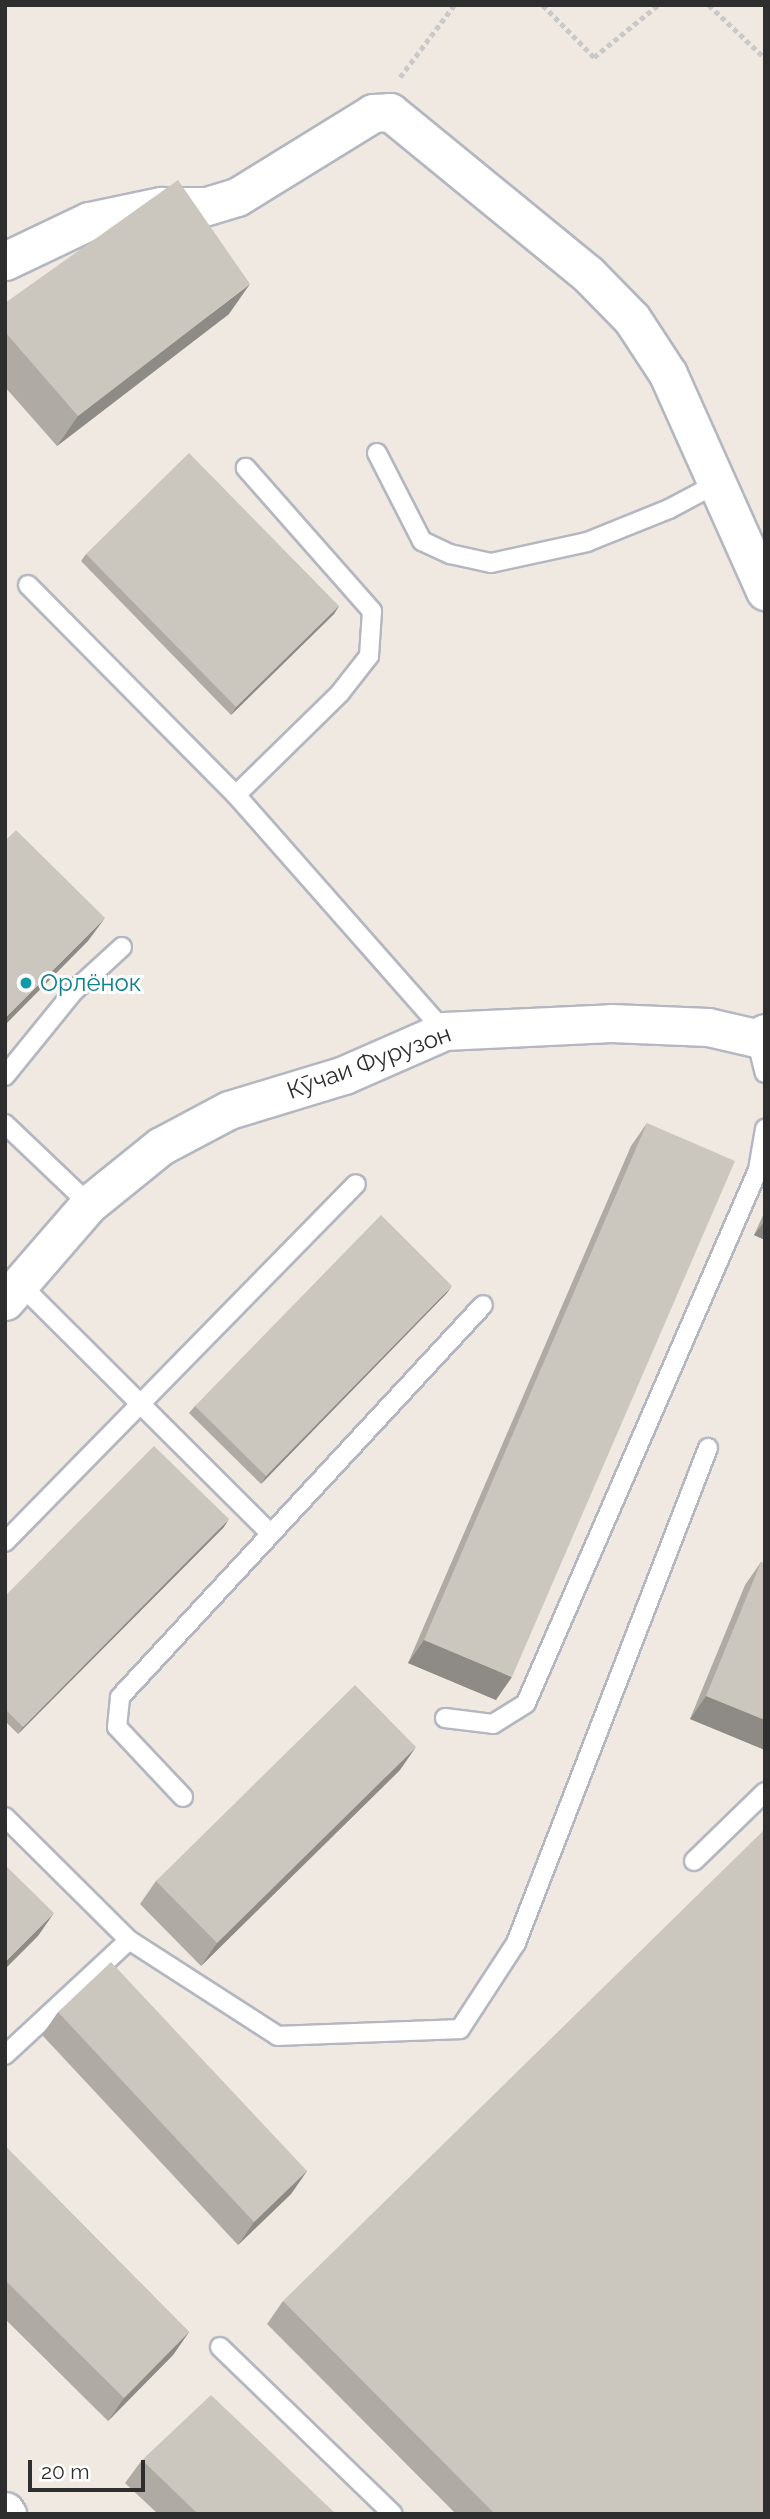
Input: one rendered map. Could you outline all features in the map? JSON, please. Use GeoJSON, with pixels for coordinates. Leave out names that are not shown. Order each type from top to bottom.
{"type":"FeatureCollection","features":[{"type":"Feature","properties":{"kind":"street"},"geometry":{"type":"LineString","coordinates":[[5,261],[89,221],[161,206],[207,206],[237,197],[373,113],[390,112],[587,273],[632,319],[668,374],[765,590]]}},
{"type":"Feature","properties":{"kind":"street","name":"Кӯчаи Фурузон"},"geometry":{"type":"LineString","coordinates":[[13,1293],[89,1204],[161,1146],[229,1110],[344,1075],[443,1031],[611,1023],[708,1027],[760,1035]]}},
{"type":"Feature","properties":{"kind":"lane"},"geometry":{"type":"LineString","coordinates":[[377,453],[422,541],[450,554],[491,563],[587,542],[669,509],[716,484]]}},
{"type":"Feature","properties":{"kind":"lane"},"geometry":{"type":"LineString","coordinates":[[236,795],[340,693],[369,656],[372,611],[246,468]]}},
{"type":"Feature","properties":{"kind":"lane"},"geometry":{"type":"LineString","coordinates":[[28,584],[236,795],[443,1031]]}},
{"type":"Feature","properties":{"kind":"lane"},"geometry":{"type":"LineString","coordinates":[[5,1076],[74,990],[122,947]]}},
{"type":"Feature","properties":{"kind":"lane"},"geometry":{"type":"LineString","coordinates":[[760,1035],[765,1073]]}},
{"type":"Feature","properties":{"kind":"lane"},"geometry":{"type":"LineString","coordinates":[[5,1124],[89,1204]]}},
{"type":"Feature","properties":{"kind":"lane"},"geometry":{"type":"LineString","coordinates":[[445,1718],[493,1724],[526,1703],[758,1170],[765,1129]]}},
{"type":"Feature","properties":{"kind":"lane"},"geometry":{"type":"LineString","coordinates":[[5,1542],[356,1184]]}},
{"type":"Feature","properties":{"kind":"lane"},"geometry":{"type":"LineString","coordinates":[[13,1293],[139,1403],[271,1534]]}},
{"type":"Feature","properties":{"kind":"lane"},"geometry":{"type":"LineString","coordinates":[[183,1797],[117,1727],[120,1697],[483,1305]]}},
{"type":"Feature","properties":{"kind":"lane"},"geometry":{"type":"LineString","coordinates":[[5,1816],[129,1940],[278,2036],[460,2029],[516,1943],[708,1448]]}},
{"type":"Feature","properties":{"kind":"lane"},"geometry":{"type":"LineString","coordinates":[[694,1861],[765,1792]]}},
{"type":"Feature","properties":{"kind":"lane"},"geometry":{"type":"LineString","coordinates":[[5,2055],[129,1940]]}},
{"type":"Feature","properties":{"kind":"lane"},"geometry":{"type":"LineString","coordinates":[[220,2347],[393,2514]]}},
{"type":"Feature","properties":{"kind":"path"},"geometry":{"type":"LineString","coordinates":[[373,113],[454,5]]}},
{"type":"Feature","properties":{"kind":"path"},"geometry":{"type":"LineString","coordinates":[[543,5],[594,57],[658,5]]}},
{"type":"Feature","properties":{"kind":"path"},"geometry":{"type":"LineString","coordinates":[[709,5],[765,58]]}},
{"type":"Feature","properties":{"kind":"building"},"geometry":{"type":"Polygon","coordinates":[[[178,180],[250,284],[78,416],[5,332],[5,303],[178,180]]]}},
{"type":"Feature","properties":{"kind":"building"},"geometry":{"type":"Polygon","coordinates":[[[189,453],[339,606],[236,707],[86,554],[189,453]]]}},
{"type":"Feature","properties":{"kind":"building","name":"Орлёнок"},"geometry":{"type":"Polygon","coordinates":[[[16,830],[105,918],[5,1018],[5,841],[16,830]]]}},
{"type":"Feature","properties":{"kind":"building"},"geometry":{"type":"Polygon","coordinates":[[[647,1123],[735,1161],[512,1677],[424,1640],[647,1123]]]}},
{"type":"Feature","properties":{"kind":"building"},"geometry":{"type":"Polygon","coordinates":[[[381,1215],[452,1286],[266,1476],[195,1406],[381,1215]]]}},
{"type":"Feature","properties":{"kind":"building"},"geometry":{"type":"Polygon","coordinates":[[[154,1446],[229,1519],[23,1727],[5,1709],[5,1596],[154,1446]]]}},
{"type":"Feature","properties":{"kind":"building"},"geometry":{"type":"Polygon","coordinates":[[[761,1562],[765,1563],[765,1720],[706,1696],[761,1562]]]}},
{"type":"Feature","properties":{"kind":"building"},"geometry":{"type":"Polygon","coordinates":[[[355,1685],[416,1747],[217,1943],[156,1881],[355,1685]]]}},
{"type":"Feature","properties":{"kind":"building"},"geometry":{"type":"Polygon","coordinates":[[[765,1829],[765,2514],[495,2514],[283,2301],[765,1829]]]}},
{"type":"Feature","properties":{"kind":"building"},"geometry":{"type":"Polygon","coordinates":[[[5,1865],[54,1913],[5,1962],[5,1865]]]}},
{"type":"Feature","properties":{"kind":"building"},"geometry":{"type":"Polygon","coordinates":[[[111,1962],[307,2171],[254,2222],[58,2012],[111,1962]]]}},
{"type":"Feature","properties":{"kind":"building"},"geometry":{"type":"Polygon","coordinates":[[[5,2146],[189,2332],[124,2398],[5,2280],[5,2146]]]}},
{"type":"Feature","properties":{"kind":"building"},"geometry":{"type":"Polygon","coordinates":[[[211,2395],[336,2514],[198,2514],[142,2460],[211,2395]]]}},
{"type":"Feature","properties":{"kind":"place","name":"Орлёнок"},"geometry":{"type":"Point","coordinates":[26,983]}}]}
